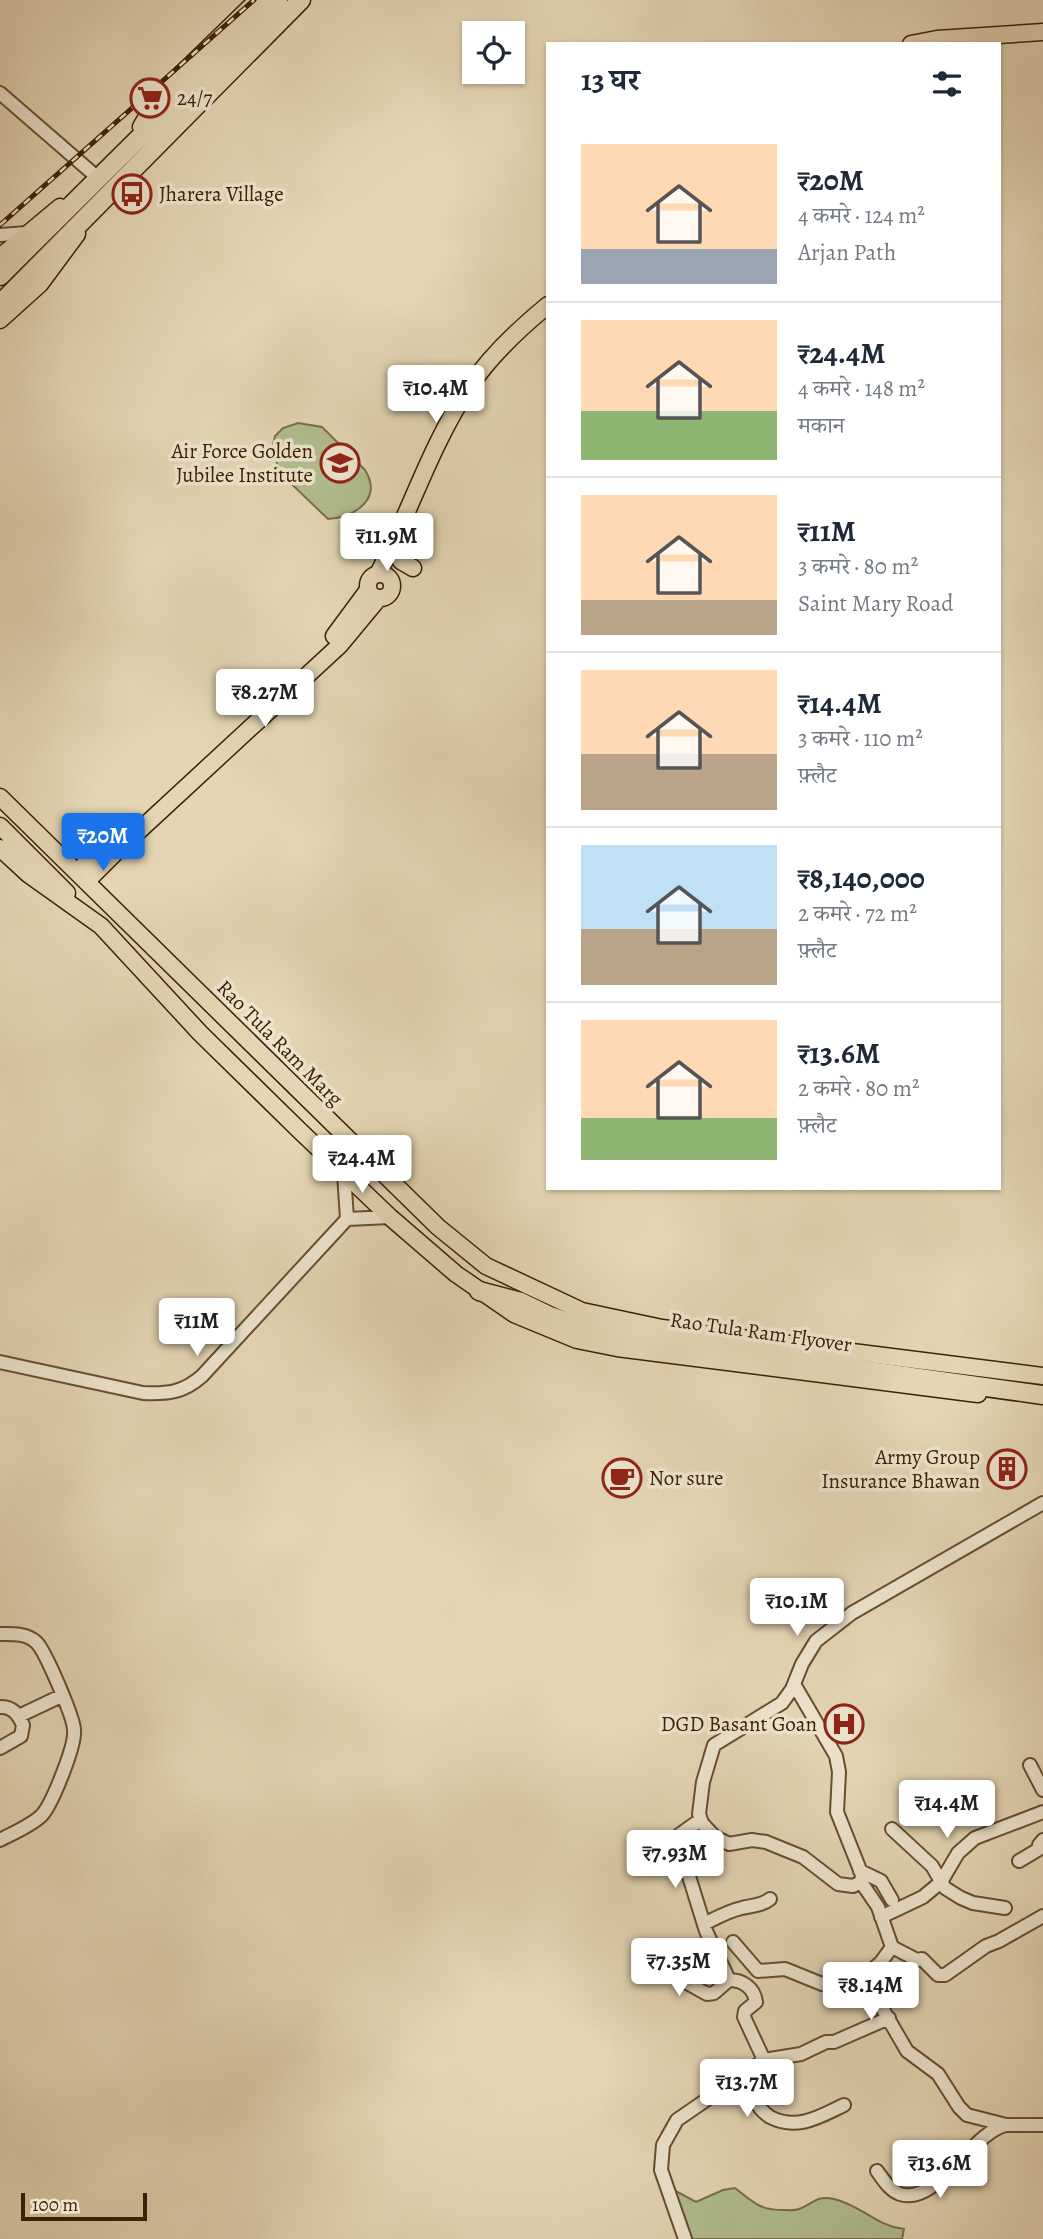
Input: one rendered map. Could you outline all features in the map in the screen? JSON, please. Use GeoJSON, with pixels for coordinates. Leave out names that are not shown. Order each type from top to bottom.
{"type":"FeatureCollection","features":[{"type":"Feature","properties":{"kind":"highway"},"geometry":{"type":"LineString","coordinates":[[136,140],[156,101],[259,0]]}},
{"type":"Feature","properties":{"kind":"highway"},"geometry":{"type":"LineString","coordinates":[[0,276],[278,0]]}},
{"type":"Feature","properties":{"kind":"highway"},"geometry":{"type":"LineString","coordinates":[[0,304],[301,0]]}},
{"type":"Feature","properties":{"kind":"highway","name":"Rao Tula Ram Flyover"},"geometry":{"type":"LineString","coordinates":[[479,1291],[521,1302],[582,1327],[661,1342],[1043,1395]]}},
{"type":"Feature","properties":{"kind":"main road"},"geometry":{"type":"LineString","coordinates":[[920,42],[937,38],[1043,32]]}},
{"type":"Feature","properties":{"kind":"main road"},"geometry":{"type":"LineString","coordinates":[[996,42],[1043,39]]}},
{"type":"Feature","properties":{"kind":"main road"},"geometry":{"type":"LineString","coordinates":[[0,257],[98,178]]}},
{"type":"Feature","properties":{"kind":"main road"},"geometry":{"type":"LineString","coordinates":[[0,320],[40,284],[108,193]]}},
{"type":"Feature","properties":{"kind":"main road"},"geometry":{"type":"LineString","coordinates":[[383,575],[421,477],[468,388],[488,364],[546,307]]}},
{"type":"Feature","properties":{"kind":"main road"},"geometry":{"type":"LineString","coordinates":[[125,837],[340,645],[373,594],[369,580],[383,575],[397,550],[428,481],[480,384],[487,374],[546,319]]}},
{"type":"Feature","properties":{"kind":"main road"},"geometry":{"type":"LineString","coordinates":[[397,550],[401,561],[413,568]]}},
{"type":"Feature","properties":{"kind":"main road"},"geometry":{"type":"LineString","coordinates":[[373,594],[386,597],[391,592],[392,586],[383,575]]}},
{"type":"Feature","properties":{"kind":"main road","name":"Rao Tula Ram Marg"},"geometry":{"type":"LineString","coordinates":[[0,797],[439,1227],[486,1266],[507,1278],[582,1311],[662,1328],[1043,1376]]}},
{"type":"Feature","properties":{"kind":"main road"},"geometry":{"type":"LineString","coordinates":[[0,826],[102,926],[200,1033],[390,1217],[479,1291],[514,1314],[577,1340],[617,1348],[1043,1401]]}},
{"type":"Feature","properties":{"kind":"main road"},"geometry":{"type":"LineString","coordinates":[[0,848],[28,874],[102,926]]}},
{"type":"Feature","properties":{"kind":"main road"},"geometry":{"type":"LineString","coordinates":[[82,876],[111,850]]}},
{"type":"Feature","properties":{"kind":"street"},"geometry":{"type":"LineString","coordinates":[[0,93],[98,178]]}},
{"type":"Feature","properties":{"kind":"street"},"geometry":{"type":"LineString","coordinates":[[0,235],[27,233]]}},
{"type":"Feature","properties":{"kind":"street"},"geometry":{"type":"LineString","coordinates":[[344,1173],[347,1219]]}},
{"type":"Feature","properties":{"kind":"street"},"geometry":{"type":"LineString","coordinates":[[0,1362],[142,1393],[164,1394],[184,1390],[202,1376],[347,1219],[390,1217]]}},
{"type":"Feature","properties":{"kind":"street"},"geometry":{"type":"LineString","coordinates":[[860,1876],[853,1886],[838,1884],[803,1857],[766,1842],[759,1840],[723,1843],[715,1837],[700,1820],[699,1814],[701,1790],[714,1745],[777,1706],[789,1695],[802,1664],[816,1641],[852,1613],[1043,1503]]}},
{"type":"Feature","properties":{"kind":"street"},"geometry":{"type":"LineString","coordinates":[[0,1634],[26,1636],[35,1641],[44,1652],[75,1730],[67,1762],[41,1816],[0,1840]]}},
{"type":"Feature","properties":{"kind":"street"},"geometry":{"type":"LineString","coordinates":[[794,1684],[835,1756],[839,1772],[836,1811],[860,1876],[878,1907],[892,1947],[917,1961],[922,1959],[938,1975],[945,1975],[986,1945],[999,1941],[1043,1916]]}},
{"type":"Feature","properties":{"kind":"street"},"geometry":{"type":"LineString","coordinates":[[19,1716],[61,1696]]}},
{"type":"Feature","properties":{"kind":"street"},"geometry":{"type":"LineString","coordinates":[[0,1707],[10,1708],[19,1716],[23,1725],[21,1735],[0,1748]]}},
{"type":"Feature","properties":{"kind":"street"},"geometry":{"type":"LineString","coordinates":[[1030,1765],[1043,1790]]}},
{"type":"Feature","properties":{"kind":"street"},"geometry":{"type":"LineString","coordinates":[[881,1917],[923,1897],[942,1882],[958,1853],[975,1838],[1043,1812]]}},
{"type":"Feature","properties":{"kind":"street"},"geometry":{"type":"LineString","coordinates":[[700,1820],[679,1835],[678,1841],[713,1949],[729,1980]]}},
{"type":"Feature","properties":{"kind":"street"},"geometry":{"type":"LineString","coordinates":[[892,1829],[932,1866],[945,1888],[973,1903],[1005,1908]]}},
{"type":"Feature","properties":{"kind":"street"},"geometry":{"type":"LineString","coordinates":[[1018,1861],[1041,1848],[1039,1845],[1043,1840]]}},
{"type":"Feature","properties":{"kind":"street"},"geometry":{"type":"LineString","coordinates":[[860,1876],[881,1881],[892,1900]]}},
{"type":"Feature","properties":{"kind":"street"},"geometry":{"type":"LineString","coordinates":[[704,1924],[728,1912],[763,1905],[770,1899]]}},
{"type":"Feature","properties":{"kind":"street"},"geometry":{"type":"LineString","coordinates":[[733,1942],[758,1971],[785,1969],[822,1984],[864,1977],[881,1962],[892,1947]]}},
{"type":"Feature","properties":{"kind":"street"},"geometry":{"type":"LineString","coordinates":[[646,1960],[707,1994],[714,1993],[729,1980]]}},
{"type":"Feature","properties":{"kind":"street"},"geometry":{"type":"LineString","coordinates":[[864,1977],[907,2051],[938,2074],[959,2108],[967,2115],[1006,2125],[1043,2125]]}},
{"type":"Feature","properties":{"kind":"street"},"geometry":{"type":"LineString","coordinates":[[729,1980],[744,1983],[756,1998],[754,2005],[745,2011],[744,2017],[760,2063],[756,2100],[764,2113],[791,2124],[804,2123],[844,2105]]}},
{"type":"Feature","properties":{"kind":"street"},"geometry":{"type":"LineString","coordinates":[[685,2239],[661,2170],[663,2144],[677,2120],[760,2063],[801,2054],[889,2018]]}},
{"type":"Feature","properties":{"kind":"street"},"geometry":{"type":"LineString","coordinates":[[877,2171],[892,2190],[900,2194],[916,2194],[938,2180],[993,2130],[1006,2125]]}},
{"type":"Feature","properties":{"kind":"green space"},"geometry":{"type":"Polygon","coordinates":[[[298,423],[322,427],[365,470],[370,480],[368,498],[348,515],[328,519],[280,473],[273,445],[275,436],[283,428],[298,423]]]}},
{"type":"Feature","properties":{"kind":"green space"},"geometry":{"type":"Polygon","coordinates":[[[670,2188],[696,2202],[723,2190],[735,2188],[757,2204],[775,2210],[795,2210],[819,2199],[834,2199],[885,2224],[904,2229],[902,2239],[685,2239],[670,2188]]]}},
{"type":"Feature","properties":{"kind":"tunnel"},"geometry":{"type":"LineString","coordinates":[[107,846],[122,833]]}},
{"type":"Feature","properties":{"kind":"railway"},"geometry":{"type":"LineString","coordinates":[[0,225],[254,0]]}},
{"type":"Feature","properties":{"kind":"place","name":"24/7"},"geometry":{"type":"Point","coordinates":[150,98]}},
{"type":"Feature","properties":{"kind":"place","name":"Jharera Village"},"geometry":{"type":"Point","coordinates":[132,194]}},
{"type":"Feature","properties":{"kind":"place","name":"Air Force Golden Jubilee Institute"},"geometry":{"type":"Point","coordinates":[340,463]}},
{"type":"Feature","properties":{"kind":"place","name":"Army Group Insurance Bhawan"},"geometry":{"type":"Point","coordinates":[1007,1469]}},
{"type":"Feature","properties":{"kind":"place","name":"Nor sure"},"geometry":{"type":"Point","coordinates":[622,1478]}},
{"type":"Feature","properties":{"kind":"place","name":"DGD Basant Goan"},"geometry":{"type":"Point","coordinates":[844,1724]}}]}
